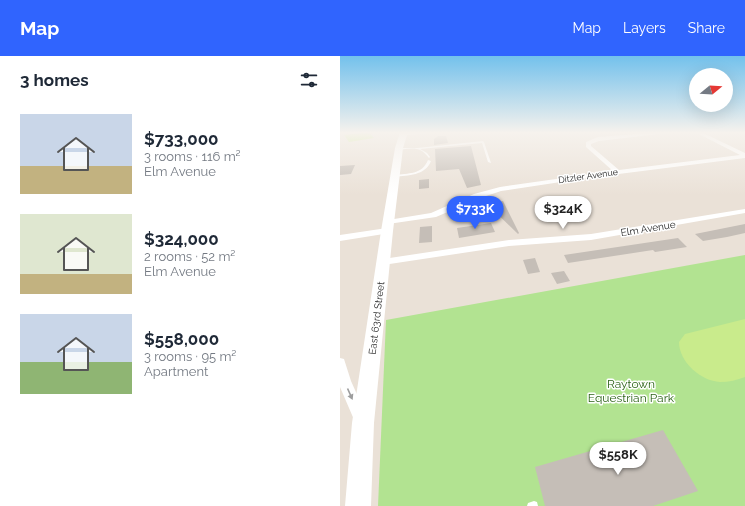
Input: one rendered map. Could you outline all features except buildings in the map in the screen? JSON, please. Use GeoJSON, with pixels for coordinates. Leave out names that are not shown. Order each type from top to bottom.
{"type":"FeatureCollection","features":[{"type":"Feature","properties":{"kind":"main road","name":"East 63rd Street"},"geometry":{"type":"LineString","coordinates":[[358,506],[363,423],[398,153]]}},
{"type":"Feature","properties":{"kind":"street"},"geometry":{"type":"LineString","coordinates":[[596,153],[618,172]]}},
{"type":"Feature","properties":{"kind":"street","name":"Ditzler Avenue"},"geometry":{"type":"LineString","coordinates":[[388,227],[433,215],[477,196],[500,190],[618,172],[745,156]]}},
{"type":"Feature","properties":{"kind":"street","name":"Elm Avenue"},"geometry":{"type":"LineString","coordinates":[[383,262],[509,243],[591,237],[745,212]]}},
{"type":"Feature","properties":{"kind":"street"},"geometry":{"type":"LineString","coordinates":[[340,238],[388,227]]}},
{"type":"Feature","properties":{"kind":"street"},"geometry":{"type":"LineString","coordinates":[[340,363],[344,381],[363,423]]}},
{"type":"Feature","properties":{"kind":"lane"},"geometry":{"type":"LineString","coordinates":[[395,176],[418,172],[425,169],[429,159],[426,153]]}},
{"type":"Feature","properties":{"kind":"lane"},"geometry":{"type":"LineString","coordinates":[[487,153],[490,162]]}},
{"type":"Feature","properties":{"kind":"green space","name":"Raytown Equestrian Park"},"geometry":{"type":"Polygon","coordinates":[[[745,255],[745,506],[378,506],[386,320],[745,255]]]}},
{"type":"Feature","properties":{"kind":"green space"},"geometry":{"type":"Polygon","coordinates":[[[745,319],[745,377],[727,382],[713,381],[692,369],[683,357],[680,349],[679,342],[685,334],[745,319]]]}}]}
